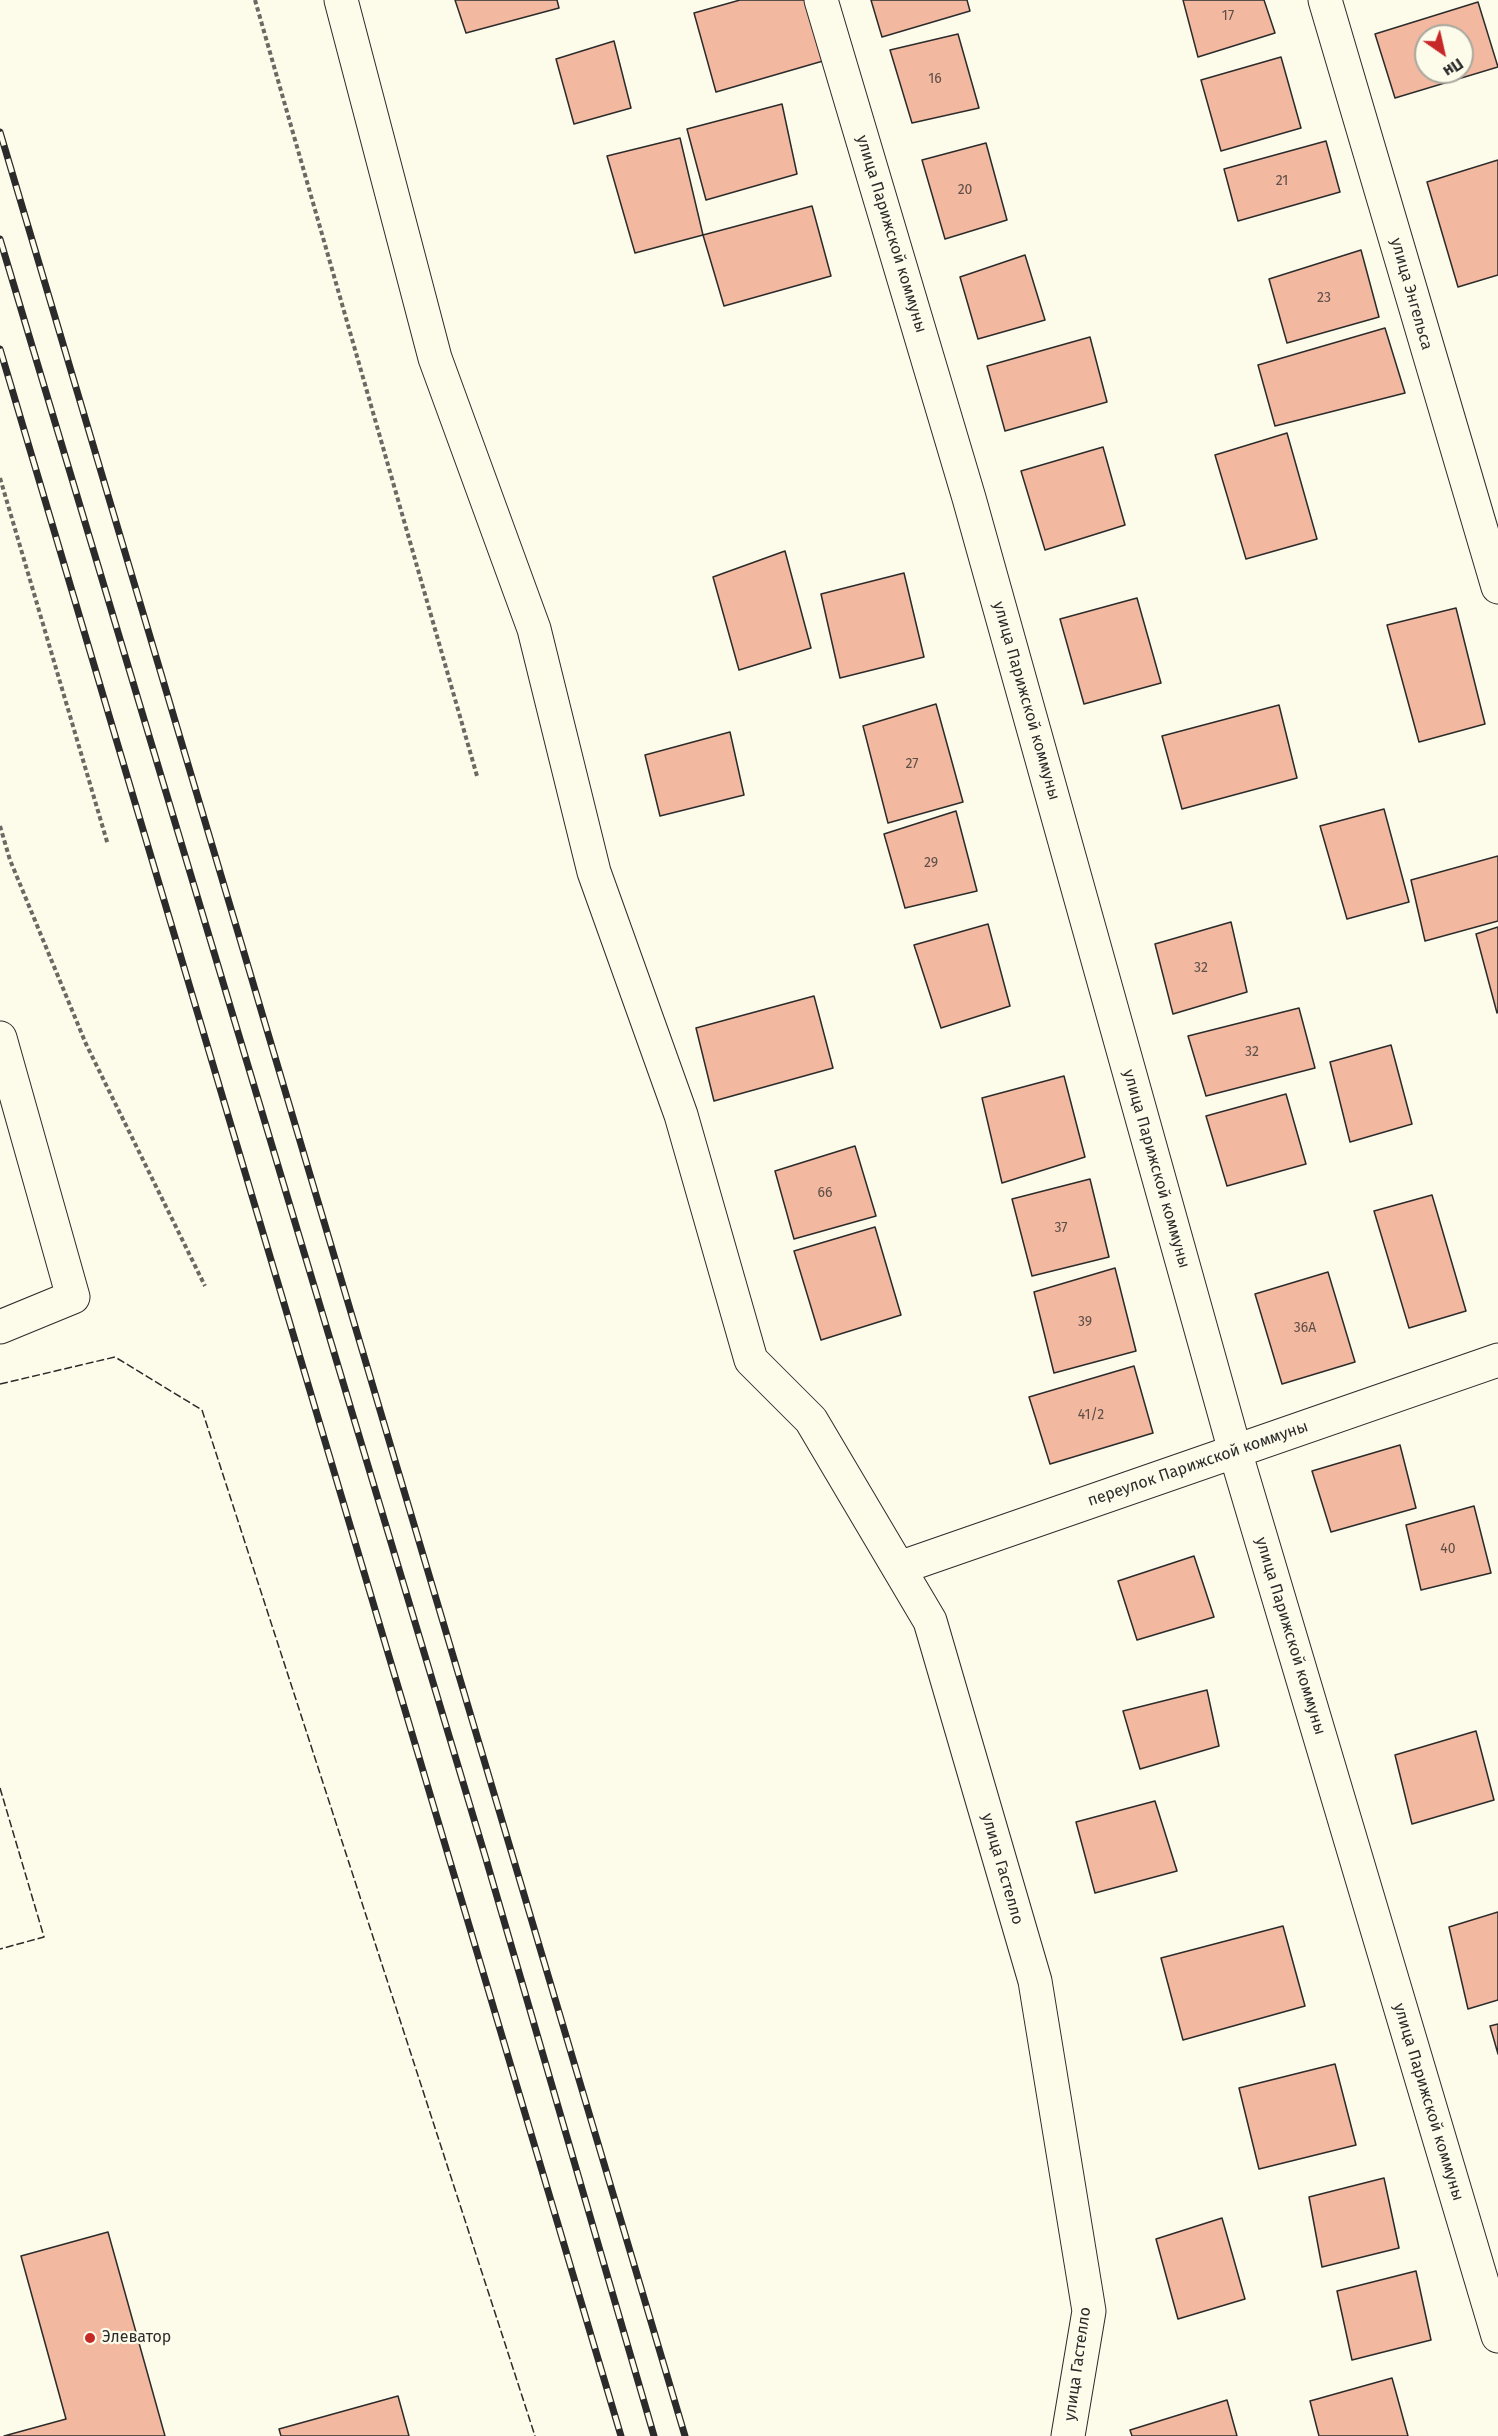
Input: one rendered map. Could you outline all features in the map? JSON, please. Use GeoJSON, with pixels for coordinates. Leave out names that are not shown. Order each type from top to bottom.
{"type":"FeatureCollection","features":[{"type":"Feature","properties":{"kind":"street","name":"улица Гастелло"},"geometry":{"type":"LineString","coordinates":[[341,0],[435,358],[534,629],[594,872],[681,1115],[751,1360],[812,1420],[930,1621],[1035,1981],[1089,2311],[1068,2436]]}},
{"type":"Feature","properties":{"kind":"street","name":"улица Парижской коммуны"},"geometry":{"type":"LineString","coordinates":[[821,0],[969,498],[1235,1451],[1498,2336]]}},
{"type":"Feature","properties":{"kind":"street","name":"улица Энгельса"},"geometry":{"type":"LineString","coordinates":[[1325,0],[1498,587]]}},
{"type":"Feature","properties":{"kind":"street"},"geometry":{"type":"LineString","coordinates":[[0,1038],[73,1297],[0,1328]]}},
{"type":"Feature","properties":{"kind":"street","name":"переулок Парижской коммуны"},"geometry":{"type":"LineString","coordinates":[[899,1568],[1498,1360]]}},
{"type":"Feature","properties":{"kind":"path"},"geometry":{"type":"LineString","coordinates":[[255,0],[477,776]]}},
{"type":"Feature","properties":{"kind":"path"},"geometry":{"type":"LineString","coordinates":[[0,478],[108,845]]}},
{"type":"Feature","properties":{"kind":"path"},"geometry":{"type":"LineString","coordinates":[[0,826],[10,860],[86,1044],[205,1286]]}},
{"type":"Feature","properties":{"kind":"building"},"geometry":{"type":"Polygon","coordinates":[[[455,0],[557,0],[559,8],[466,33],[455,0]]]}},
{"type":"Feature","properties":{"kind":"building"},"geometry":{"type":"Polygon","coordinates":[[[740,0],[807,0],[823,61],[716,92],[694,13],[740,0]]]}},
{"type":"Feature","properties":{"kind":"building"},"geometry":{"type":"Polygon","coordinates":[[[871,0],[967,0],[970,11],[882,37],[871,0]]]}},
{"type":"Feature","properties":{"kind":"building"},"geometry":{"type":"Polygon","coordinates":[[[1183,0],[1264,0],[1275,33],[1198,57],[1183,0]]]}},
{"type":"Feature","properties":{"kind":"building"},"geometry":{"type":"Polygon","coordinates":[[[1478,2],[1498,67],[1474,74],[1474,24],[1414,24],[1414,84],[1442,84],[1395,98],[1375,34],[1478,2]]]}},
{"type":"Feature","properties":{"kind":"building"},"geometry":{"type":"Polygon","coordinates":[[[958,34],[979,108],[912,123],[890,50],[958,34]]]}},
{"type":"Feature","properties":{"kind":"building"},"geometry":{"type":"Polygon","coordinates":[[[614,41],[631,108],[574,124],[556,59],[614,41]]]}},
{"type":"Feature","properties":{"kind":"building"},"geometry":{"type":"Polygon","coordinates":[[[1281,57],[1301,128],[1221,151],[1201,80],[1281,57]]]}},
{"type":"Feature","properties":{"kind":"building"},"geometry":{"type":"Polygon","coordinates":[[[782,104],[797,174],[706,200],[687,129],[782,104]]]}},
{"type":"Feature","properties":{"kind":"building"},"geometry":{"type":"Polygon","coordinates":[[[680,138],[703,235],[635,253],[607,156],[680,138]]]}},
{"type":"Feature","properties":{"kind":"building"},"geometry":{"type":"Polygon","coordinates":[[[1326,141],[1340,192],[1238,221],[1224,169],[1326,141]]]}},
{"type":"Feature","properties":{"kind":"building"},"geometry":{"type":"Polygon","coordinates":[[[986,143],[1007,220],[945,239],[922,160],[986,143]]]}},
{"type":"Feature","properties":{"kind":"building"},"geometry":{"type":"Polygon","coordinates":[[[1498,160],[1498,275],[1458,287],[1427,182],[1498,160]]]}},
{"type":"Feature","properties":{"kind":"building"},"geometry":{"type":"Polygon","coordinates":[[[812,206],[831,276],[724,306],[703,235],[812,206]]]}},
{"type":"Feature","properties":{"kind":"building"},"geometry":{"type":"Polygon","coordinates":[[[1361,250],[1379,317],[1287,343],[1269,279],[1361,250]]]}},
{"type":"Feature","properties":{"kind":"building"},"geometry":{"type":"Polygon","coordinates":[[[1025,255],[1045,320],[978,339],[960,277],[1025,255]]]}},
{"type":"Feature","properties":{"kind":"building"},"geometry":{"type":"Polygon","coordinates":[[[1385,328],[1405,393],[1275,426],[1258,365],[1385,328]]]}},
{"type":"Feature","properties":{"kind":"building"},"geometry":{"type":"Polygon","coordinates":[[[1090,337],[1107,402],[1005,431],[987,366],[1090,337]]]}},
{"type":"Feature","properties":{"kind":"building"},"geometry":{"type":"Polygon","coordinates":[[[1287,433],[1317,539],[1246,559],[1215,455],[1287,433]]]}},
{"type":"Feature","properties":{"kind":"building"},"geometry":{"type":"Polygon","coordinates":[[[1103,447],[1125,525],[1045,550],[1021,471],[1103,447]]]}},
{"type":"Feature","properties":{"kind":"building"},"geometry":{"type":"Polygon","coordinates":[[[785,551],[811,648],[739,670],[713,577],[785,551]]]}},
{"type":"Feature","properties":{"kind":"building"},"geometry":{"type":"Polygon","coordinates":[[[904,573],[924,657],[840,678],[821,594],[904,573]]]}},
{"type":"Feature","properties":{"kind":"building"},"geometry":{"type":"Polygon","coordinates":[[[1137,598],[1161,683],[1084,704],[1060,619],[1137,598]]]}},
{"type":"Feature","properties":{"kind":"building"},"geometry":{"type":"Polygon","coordinates":[[[1456,608],[1485,724],[1419,742],[1387,625],[1456,608]]]}},
{"type":"Feature","properties":{"kind":"building"},"geometry":{"type":"Polygon","coordinates":[[[936,704],[963,802],[888,823],[863,726],[936,704]]]}},
{"type":"Feature","properties":{"kind":"building"},"geometry":{"type":"Polygon","coordinates":[[[1279,705],[1297,778],[1182,809],[1162,736],[1279,705]]]}},
{"type":"Feature","properties":{"kind":"building"},"geometry":{"type":"Polygon","coordinates":[[[730,732],[744,795],[660,816],[645,755],[730,732]]]}},
{"type":"Feature","properties":{"kind":"building"},"geometry":{"type":"Polygon","coordinates":[[[1384,809],[1409,902],[1347,919],[1320,826],[1384,809]]]}},
{"type":"Feature","properties":{"kind":"building"},"geometry":{"type":"Polygon","coordinates":[[[956,811],[977,891],[905,908],[884,834],[956,811]]]}},
{"type":"Feature","properties":{"kind":"building"},"geometry":{"type":"Polygon","coordinates":[[[1498,856],[1498,921],[1425,941],[1411,880],[1498,856]]]}},
{"type":"Feature","properties":{"kind":"building"},"geometry":{"type":"Polygon","coordinates":[[[1231,922],[1247,992],[1173,1014],[1155,944],[1231,922]]]}},
{"type":"Feature","properties":{"kind":"building"},"geometry":{"type":"Polygon","coordinates":[[[988,924],[1010,1006],[941,1028],[914,945],[988,924]]]}},
{"type":"Feature","properties":{"kind":"building"},"geometry":{"type":"Polygon","coordinates":[[[1498,927],[1498,1012],[1497,1013],[1476,934],[1498,927]]]}},
{"type":"Feature","properties":{"kind":"building"},"geometry":{"type":"Polygon","coordinates":[[[814,996],[833,1068],[714,1101],[696,1028],[814,996]]]}},
{"type":"Feature","properties":{"kind":"building"},"geometry":{"type":"Polygon","coordinates":[[[1299,1008],[1315,1068],[1206,1096],[1188,1036],[1299,1008]]]}},
{"type":"Feature","properties":{"kind":"building"},"geometry":{"type":"Polygon","coordinates":[[[1391,1045],[1412,1124],[1350,1142],[1330,1062],[1391,1045]]]}},
{"type":"Feature","properties":{"kind":"building"},"geometry":{"type":"Polygon","coordinates":[[[1064,1076],[1085,1157],[1002,1183],[982,1098],[1064,1076]]]}},
{"type":"Feature","properties":{"kind":"building"},"geometry":{"type":"Polygon","coordinates":[[[1286,1094],[1306,1164],[1227,1186],[1206,1116],[1286,1094]]]}},
{"type":"Feature","properties":{"kind":"building"},"geometry":{"type":"Polygon","coordinates":[[[855,1146],[876,1216],[794,1239],[775,1171],[855,1146]]]}},
{"type":"Feature","properties":{"kind":"building"},"geometry":{"type":"Polygon","coordinates":[[[1090,1179],[1109,1257],[1032,1276],[1012,1199],[1090,1179]]]}},
{"type":"Feature","properties":{"kind":"building"},"geometry":{"type":"Polygon","coordinates":[[[1432,1195],[1466,1311],[1409,1328],[1374,1211],[1432,1195]]]}},
{"type":"Feature","properties":{"kind":"building"},"geometry":{"type":"Polygon","coordinates":[[[875,1227],[901,1315],[821,1340],[794,1251],[875,1227]]]}},
{"type":"Feature","properties":{"kind":"building"},"geometry":{"type":"Polygon","coordinates":[[[1115,1268],[1136,1351],[1054,1373],[1034,1292],[1115,1268]]]}},
{"type":"Feature","properties":{"kind":"building"},"geometry":{"type":"Polygon","coordinates":[[[1328,1272],[1355,1362],[1282,1384],[1255,1294],[1328,1272]]]}},
{"type":"Feature","properties":{"kind":"building"},"geometry":{"type":"Polygon","coordinates":[[[1134,1366],[1153,1433],[1050,1464],[1029,1397],[1134,1366]]]}},
{"type":"Feature","properties":{"kind":"building"},"geometry":{"type":"Polygon","coordinates":[[[1400,1445],[1416,1508],[1331,1532],[1312,1471],[1400,1445]]]}},
{"type":"Feature","properties":{"kind":"building"},"geometry":{"type":"Polygon","coordinates":[[[1474,1506],[1491,1573],[1421,1590],[1406,1525],[1474,1506]]]}},
{"type":"Feature","properties":{"kind":"building"},"geometry":{"type":"Polygon","coordinates":[[[1194,1556],[1214,1617],[1137,1640],[1118,1581],[1194,1556]]]}},
{"type":"Feature","properties":{"kind":"building"},"geometry":{"type":"Polygon","coordinates":[[[1207,1690],[1219,1746],[1140,1769],[1123,1711],[1207,1690]]]}},
{"type":"Feature","properties":{"kind":"building"},"geometry":{"type":"Polygon","coordinates":[[[1476,1731],[1494,1800],[1412,1824],[1395,1755],[1476,1731]]]}},
{"type":"Feature","properties":{"kind":"building"},"geometry":{"type":"Polygon","coordinates":[[[1155,1801],[1177,1871],[1095,1893],[1076,1822],[1155,1801]]]}},
{"type":"Feature","properties":{"kind":"building"},"geometry":{"type":"Polygon","coordinates":[[[1498,1912],[1498,2000],[1468,2009],[1449,1927],[1498,1912]]]}},
{"type":"Feature","properties":{"kind":"building"},"geometry":{"type":"Polygon","coordinates":[[[1283,1926],[1305,2006],[1183,2040],[1161,1958],[1283,1926]]]}},
{"type":"Feature","properties":{"kind":"building"},"geometry":{"type":"Polygon","coordinates":[[[1498,2024],[1498,2054],[1490,2026],[1498,2024]]]}},
{"type":"Feature","properties":{"kind":"building"},"geometry":{"type":"Polygon","coordinates":[[[1335,2064],[1356,2145],[1259,2169],[1239,2088],[1335,2064]]]}},
{"type":"Feature","properties":{"kind":"building"},"geometry":{"type":"Polygon","coordinates":[[[1384,2178],[1399,2248],[1322,2267],[1309,2197],[1384,2178]]]}},
{"type":"Feature","properties":{"kind":"building"},"geometry":{"type":"Polygon","coordinates":[[[1222,2218],[1245,2299],[1178,2319],[1156,2239],[1222,2218]]]}},
{"type":"Feature","properties":{"kind":"building","name":"Элеватор"},"geometry":{"type":"Polygon","coordinates":[[[108,2232],[165,2436],[4,2436],[66,2419],[21,2256],[108,2232]]]}},
{"type":"Feature","properties":{"kind":"building"},"geometry":{"type":"Polygon","coordinates":[[[1416,2271],[1431,2340],[1352,2360],[1337,2291],[1416,2271]]]}},
{"type":"Feature","properties":{"kind":"building"},"geometry":{"type":"Polygon","coordinates":[[[1392,2378],[1408,2436],[1319,2436],[1310,2401],[1392,2378]]]}},
{"type":"Feature","properties":{"kind":"building"},"geometry":{"type":"Polygon","coordinates":[[[398,2396],[409,2436],[281,2436],[279,2429],[398,2396]]]}},
{"type":"Feature","properties":{"kind":"building"},"geometry":{"type":"Polygon","coordinates":[[[1227,2400],[1237,2436],[1132,2436],[1130,2430],[1227,2400]]]}},
{"type":"Feature","properties":{"kind":"railway"},"geometry":{"type":"LineString","coordinates":[[0,132],[685,2436]]}},
{"type":"Feature","properties":{"kind":"railway"},"geometry":{"type":"LineString","coordinates":[[0,239],[486,1859],[654,2436]]}},
{"type":"Feature","properties":{"kind":"railway"},"geometry":{"type":"LineString","coordinates":[[0,349],[621,2436]]}},
{"type":"Feature","properties":{"kind":"fence"},"geometry":{"type":"LineString","coordinates":[[0,1384],[115,1357],[202,1410],[535,2436]]}},
{"type":"Feature","properties":{"kind":"fence"},"geometry":{"type":"LineString","coordinates":[[0,1788],[44,1937],[0,1949]]}},
{"type":"Feature","properties":{"kind":"place","name":"Элеватор"},"geometry":{"type":"Point","coordinates":[90,2338]}}]}
